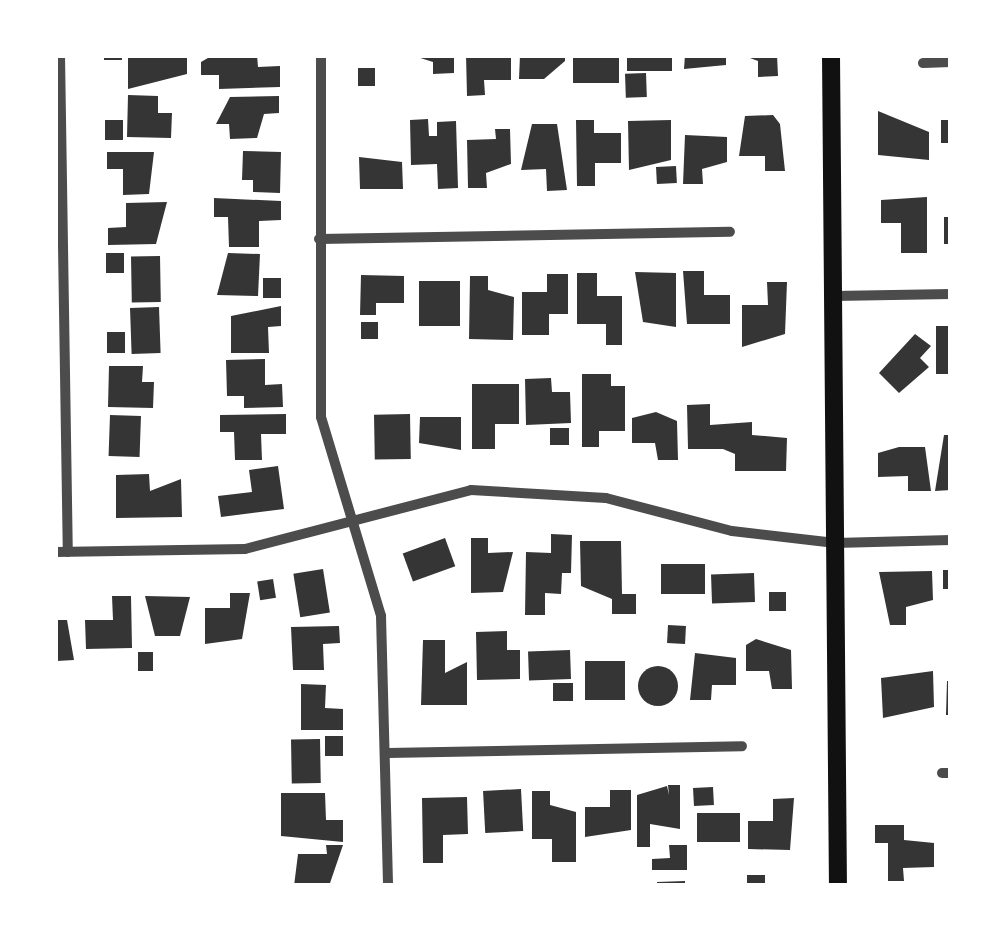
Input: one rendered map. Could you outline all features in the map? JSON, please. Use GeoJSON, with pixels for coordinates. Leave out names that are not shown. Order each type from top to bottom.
{"type":"FeatureCollection","features":[{"type":"Feature","properties":{"kind":"main road"},"geometry":{"type":"LineString","coordinates":[[831,55],[838,886]]}},
{"type":"Feature","properties":{"kind":"street"},"geometry":{"type":"LineString","coordinates":[[60,55],[68,552]]}},
{"type":"Feature","properties":{"kind":"street"},"geometry":{"type":"LineString","coordinates":[[321,55],[322,417],[350,524],[382,616],[388,886]]}},
{"type":"Feature","properties":{"kind":"street"},"geometry":{"type":"LineString","coordinates":[[923,63],[951,62]]}},
{"type":"Feature","properties":{"kind":"street"},"geometry":{"type":"LineString","coordinates":[[319,239],[730,232]]}},
{"type":"Feature","properties":{"kind":"street"},"geometry":{"type":"LineString","coordinates":[[834,296],[951,294]]}},
{"type":"Feature","properties":{"kind":"street"},"geometry":{"type":"LineString","coordinates":[[55,552],[245,549],[472,490],[606,498],[732,531],[835,542],[951,540]]}},
{"type":"Feature","properties":{"kind":"street"},"geometry":{"type":"LineString","coordinates":[[388,753],[742,746]]}},
{"type":"Feature","properties":{"kind":"building"},"geometry":{"type":"Polygon","coordinates":[[[104,55],[122,55],[122,60],[104,60],[104,55]]]}},
{"type":"Feature","properties":{"kind":"building"},"geometry":{"type":"Polygon","coordinates":[[[128,55],[187,55],[187,74],[128,89],[128,55]]]}},
{"type":"Feature","properties":{"kind":"building"},"geometry":{"type":"Polygon","coordinates":[[[213,55],[257,55],[258,67],[280,66],[280,87],[219,89],[219,75],[201,75],[201,62],[213,55]]]}},
{"type":"Feature","properties":{"kind":"building"},"geometry":{"type":"Polygon","coordinates":[[[411,55],[454,55],[454,73],[433,74],[433,62],[411,55]]]}},
{"type":"Feature","properties":{"kind":"building"},"geometry":{"type":"Polygon","coordinates":[[[466,55],[511,55],[511,80],[484,80],[485,95],[467,96],[466,55]]]}},
{"type":"Feature","properties":{"kind":"building"},"geometry":{"type":"Polygon","coordinates":[[[520,55],[565,55],[565,61],[544,79],[519,79],[520,55]]]}},
{"type":"Feature","properties":{"kind":"building"},"geometry":{"type":"Polygon","coordinates":[[[573,55],[619,55],[619,83],[573,83],[573,55]]]}},
{"type":"Feature","properties":{"kind":"building"},"geometry":{"type":"Polygon","coordinates":[[[627,55],[672,55],[672,71],[627,71],[627,55]]]}},
{"type":"Feature","properties":{"kind":"building"},"geometry":{"type":"Polygon","coordinates":[[[685,55],[726,55],[726,65],[684,69],[685,55]]]}},
{"type":"Feature","properties":{"kind":"building"},"geometry":{"type":"Polygon","coordinates":[[[742,55],[777,55],[778,76],[758,77],[758,61],[742,55]]]}},
{"type":"Feature","properties":{"kind":"building"},"geometry":{"type":"Polygon","coordinates":[[[358,68],[375,68],[375,86],[358,86],[358,68]]]}},
{"type":"Feature","properties":{"kind":"building"},"geometry":{"type":"Polygon","coordinates":[[[646,73],[647,97],[626,98],[625,74],[646,73]]]}},
{"type":"Feature","properties":{"kind":"building"},"geometry":{"type":"Polygon","coordinates":[[[128,95],[158,96],[158,113],[172,113],[171,138],[127,137],[128,95]]]}},
{"type":"Feature","properties":{"kind":"building"},"geometry":{"type":"Polygon","coordinates":[[[279,96],[279,113],[264,114],[257,138],[230,139],[229,124],[216,124],[230,97],[279,96]]]}},
{"type":"Feature","properties":{"kind":"building"},"geometry":{"type":"Polygon","coordinates":[[[878,111],[929,132],[929,160],[878,155],[878,111]]]}},
{"type":"Feature","properties":{"kind":"building"},"geometry":{"type":"Polygon","coordinates":[[[773,115],[780,124],[785,171],[765,171],[765,156],[739,156],[745,116],[773,115]]]}},
{"type":"Feature","properties":{"kind":"building"},"geometry":{"type":"Polygon","coordinates":[[[428,119],[429,136],[437,136],[437,122],[456,121],[458,188],[438,189],[437,164],[411,165],[410,120],[428,119]]]}},
{"type":"Feature","properties":{"kind":"building"},"geometry":{"type":"Polygon","coordinates":[[[105,120],[123,120],[123,140],[105,140],[105,120]]]}},
{"type":"Feature","properties":{"kind":"building"},"geometry":{"type":"Polygon","coordinates":[[[576,120],[594,120],[594,133],[621,133],[621,163],[595,163],[595,186],[577,186],[576,120]]]}},
{"type":"Feature","properties":{"kind":"building"},"geometry":{"type":"Polygon","coordinates":[[[671,120],[671,160],[629,170],[628,121],[671,120]]]}},
{"type":"Feature","properties":{"kind":"building"},"geometry":{"type":"Polygon","coordinates":[[[941,120],[951,120],[951,143],[941,143],[941,120]]]}},
{"type":"Feature","properties":{"kind":"building"},"geometry":{"type":"Polygon","coordinates":[[[532,124],[557,124],[567,190],[547,191],[546,169],[521,170],[532,124]]]}},
{"type":"Feature","properties":{"kind":"building"},"geometry":{"type":"Polygon","coordinates":[[[495,129],[510,129],[511,164],[486,173],[487,188],[468,188],[467,140],[496,139],[495,129]]]}},
{"type":"Feature","properties":{"kind":"building"},"geometry":{"type":"Polygon","coordinates":[[[685,135],[727,137],[727,162],[702,169],[703,184],[683,184],[685,135]]]}},
{"type":"Feature","properties":{"kind":"building"},"geometry":{"type":"Polygon","coordinates":[[[243,151],[281,152],[280,193],[253,192],[253,180],[242,180],[243,151]]]}},
{"type":"Feature","properties":{"kind":"building"},"geometry":{"type":"Polygon","coordinates":[[[107,152],[154,152],[149,194],[123,195],[123,169],[107,169],[107,152]]]}},
{"type":"Feature","properties":{"kind":"building"},"geometry":{"type":"Polygon","coordinates":[[[359,157],[402,162],[403,189],[360,189],[359,157]]]}},
{"type":"Feature","properties":{"kind":"building"},"geometry":{"type":"Polygon","coordinates":[[[676,166],[677,183],[657,184],[656,167],[676,166]]]}},
{"type":"Feature","properties":{"kind":"building"},"geometry":{"type":"Polygon","coordinates":[[[927,197],[927,253],[901,253],[901,223],[881,223],[881,200],[927,197]]]}},
{"type":"Feature","properties":{"kind":"building"},"geometry":{"type":"Polygon","coordinates":[[[214,198],[281,201],[281,220],[259,221],[259,247],[229,247],[228,217],[214,217],[214,198]]]}},
{"type":"Feature","properties":{"kind":"building"},"geometry":{"type":"Polygon","coordinates":[[[167,202],[156,244],[108,245],[108,228],[126,227],[126,203],[167,202]]]}},
{"type":"Feature","properties":{"kind":"building"},"geometry":{"type":"Polygon","coordinates":[[[944,217],[951,217],[951,244],[944,244],[944,217]]]}},
{"type":"Feature","properties":{"kind":"building"},"geometry":{"type":"Polygon","coordinates":[[[106,253],[124,253],[124,273],[106,273],[106,253]]]}},
{"type":"Feature","properties":{"kind":"building"},"geometry":{"type":"Polygon","coordinates":[[[228,253],[260,254],[258,296],[217,295],[228,253]]]}},
{"type":"Feature","properties":{"kind":"building"},"geometry":{"type":"Polygon","coordinates":[[[160,256],[161,302],[132,302],[131,257],[160,256]]]}},
{"type":"Feature","properties":{"kind":"building"},"geometry":{"type":"Polygon","coordinates":[[[683,271],[704,271],[704,295],[730,295],[730,324],[687,324],[683,271]]]}},
{"type":"Feature","properties":{"kind":"building"},"geometry":{"type":"Polygon","coordinates":[[[635,272],[676,273],[676,327],[643,322],[635,272]]]}},
{"type":"Feature","properties":{"kind":"building"},"geometry":{"type":"Polygon","coordinates":[[[577,273],[597,273],[597,296],[622,296],[622,345],[606,345],[606,324],[577,324],[577,273]]]}},
{"type":"Feature","properties":{"kind":"building"},"geometry":{"type":"Polygon","coordinates":[[[547,274],[568,274],[568,314],[549,314],[549,335],[522,335],[522,292],[547,292],[547,274]]]}},
{"type":"Feature","properties":{"kind":"building"},"geometry":{"type":"Polygon","coordinates":[[[361,275],[404,276],[404,303],[376,303],[376,315],[360,315],[361,275]]]}},
{"type":"Feature","properties":{"kind":"building"},"geometry":{"type":"Polygon","coordinates":[[[470,276],[488,276],[488,290],[514,297],[513,340],[469,339],[470,276]]]}},
{"type":"Feature","properties":{"kind":"building"},"geometry":{"type":"Polygon","coordinates":[[[263,278],[281,278],[281,298],[263,298],[263,278]]]}},
{"type":"Feature","properties":{"kind":"building"},"geometry":{"type":"Polygon","coordinates":[[[419,281],[460,281],[460,326],[419,326],[419,281]]]}},
{"type":"Feature","properties":{"kind":"building"},"geometry":{"type":"Polygon","coordinates":[[[767,282],[787,282],[785,334],[742,347],[742,305],[768,305],[767,282]]]}},
{"type":"Feature","properties":{"kind":"building"},"geometry":{"type":"Polygon","coordinates":[[[281,306],[281,326],[268,327],[269,353],[231,353],[231,316],[281,306]]]}},
{"type":"Feature","properties":{"kind":"building"},"geometry":{"type":"Polygon","coordinates":[[[159,307],[161,353],[132,354],[130,308],[159,307]]]}},
{"type":"Feature","properties":{"kind":"building"},"geometry":{"type":"Polygon","coordinates":[[[361,322],[378,322],[378,339],[361,339],[361,322]]]}},
{"type":"Feature","properties":{"kind":"building"},"geometry":{"type":"Polygon","coordinates":[[[936,326],[951,326],[951,374],[936,374],[936,326]]]}},
{"type":"Feature","properties":{"kind":"building"},"geometry":{"type":"Polygon","coordinates":[[[107,332],[125,332],[125,353],[107,353],[107,332]]]}},
{"type":"Feature","properties":{"kind":"building"},"geometry":{"type":"Polygon","coordinates":[[[915,334],[931,346],[920,358],[929,367],[899,393],[879,373],[915,334]]]}},
{"type":"Feature","properties":{"kind":"building"},"geometry":{"type":"Polygon","coordinates":[[[265,359],[265,385],[282,384],[283,407],[244,408],[244,396],[227,396],[226,360],[265,359]]]}},
{"type":"Feature","properties":{"kind":"building"},"geometry":{"type":"Polygon","coordinates":[[[109,366],[143,366],[142,382],[154,382],[153,408],[108,407],[109,366]]]}},
{"type":"Feature","properties":{"kind":"building"},"geometry":{"type":"Polygon","coordinates":[[[582,374],[611,374],[611,386],[625,386],[625,431],[599,431],[599,447],[582,447],[582,374]]]}},
{"type":"Feature","properties":{"kind":"building"},"geometry":{"type":"Polygon","coordinates":[[[551,378],[552,392],[570,392],[571,423],[526,425],[525,379],[551,378]]]}},
{"type":"Feature","properties":{"kind":"building"},"geometry":{"type":"Polygon","coordinates":[[[472,384],[519,384],[519,424],[495,424],[495,449],[472,449],[472,384]]]}},
{"type":"Feature","properties":{"kind":"building"},"geometry":{"type":"Polygon","coordinates":[[[710,404],[710,425],[752,422],[752,435],[787,438],[786,471],[735,471],[735,454],[723,449],[688,449],[687,405],[710,404]]]}},
{"type":"Feature","properties":{"kind":"building"},"geometry":{"type":"Polygon","coordinates":[[[656,412],[677,421],[678,460],[658,460],[655,443],[632,443],[632,418],[656,412]]]}},
{"type":"Feature","properties":{"kind":"building"},"geometry":{"type":"Polygon","coordinates":[[[286,414],[286,434],[261,434],[262,460],[235,460],[234,432],[220,432],[220,415],[286,414]]]}},
{"type":"Feature","properties":{"kind":"building"},"geometry":{"type":"Polygon","coordinates":[[[410,414],[411,459],[375,460],[374,415],[410,414]]]}},
{"type":"Feature","properties":{"kind":"building"},"geometry":{"type":"Polygon","coordinates":[[[110,415],[141,416],[140,457],[109,456],[110,415]]]}},
{"type":"Feature","properties":{"kind":"building"},"geometry":{"type":"Polygon","coordinates":[[[420,417],[461,417],[461,450],[419,443],[420,417]]]}},
{"type":"Feature","properties":{"kind":"building"},"geometry":{"type":"Polygon","coordinates":[[[550,428],[569,428],[569,445],[550,445],[550,428]]]}},
{"type":"Feature","properties":{"kind":"building"},"geometry":{"type":"Polygon","coordinates":[[[944,435],[951,435],[951,490],[935,491],[944,435]]]}},
{"type":"Feature","properties":{"kind":"building"},"geometry":{"type":"Polygon","coordinates":[[[899,447],[925,447],[931,491],[908,491],[908,476],[878,477],[878,453],[899,447]]]}},
{"type":"Feature","properties":{"kind":"building"},"geometry":{"type":"Polygon","coordinates":[[[278,466],[284,509],[221,517],[218,496],[252,492],[249,470],[278,466]]]}},
{"type":"Feature","properties":{"kind":"building"},"geometry":{"type":"Polygon","coordinates":[[[149,474],[150,491],[181,479],[182,517],[116,518],[116,475],[149,474]]]}},
{"type":"Feature","properties":{"kind":"building"},"geometry":{"type":"Polygon","coordinates":[[[551,534],[572,535],[571,573],[562,573],[561,594],[545,593],[545,615],[525,615],[526,552],[551,553],[551,534]]]}},
{"type":"Feature","properties":{"kind":"building"},"geometry":{"type":"Polygon","coordinates":[[[445,538],[455,566],[413,582],[403,553],[445,538]]]}},
{"type":"Feature","properties":{"kind":"building"},"geometry":{"type":"Polygon","coordinates":[[[471,538],[488,538],[488,553],[513,552],[503,592],[471,593],[471,538]]]}},
{"type":"Feature","properties":{"kind":"building"},"geometry":{"type":"Polygon","coordinates":[[[580,541],[621,541],[622,594],[636,594],[636,614],[612,614],[612,599],[581,586],[580,541]]]}},
{"type":"Feature","properties":{"kind":"building"},"geometry":{"type":"Polygon","coordinates":[[[661,564],[705,564],[705,594],[661,594],[661,564]]]}},
{"type":"Feature","properties":{"kind":"building"},"geometry":{"type":"Polygon","coordinates":[[[323,569],[330,612],[300,617],[293,574],[323,569]]]}},
{"type":"Feature","properties":{"kind":"building"},"geometry":{"type":"Polygon","coordinates":[[[943,570],[951,570],[951,589],[943,589],[943,570]]]}},
{"type":"Feature","properties":{"kind":"building"},"geometry":{"type":"Polygon","coordinates":[[[932,571],[933,600],[906,607],[906,625],[890,625],[879,572],[932,571]]]}},
{"type":"Feature","properties":{"kind":"building"},"geometry":{"type":"Polygon","coordinates":[[[754,573],[755,602],[712,603],[711,575],[754,573]]]}},
{"type":"Feature","properties":{"kind":"building"},"geometry":{"type":"Polygon","coordinates":[[[273,579],[276,598],[260,600],[257,582],[273,579]]]}},
{"type":"Feature","properties":{"kind":"building"},"geometry":{"type":"Polygon","coordinates":[[[769,592],[786,592],[786,611],[769,611],[769,592]]]}},
{"type":"Feature","properties":{"kind":"building"},"geometry":{"type":"Polygon","coordinates":[[[230,593],[250,593],[242,639],[205,644],[205,608],[230,608],[230,593]]]}},
{"type":"Feature","properties":{"kind":"building"},"geometry":{"type":"Polygon","coordinates":[[[112,596],[131,596],[132,648],[86,649],[85,620],[113,620],[112,596]]]}},
{"type":"Feature","properties":{"kind":"building"},"geometry":{"type":"Polygon","coordinates":[[[145,596],[190,597],[180,636],[155,636],[145,596]]]}},
{"type":"Feature","properties":{"kind":"building"},"geometry":{"type":"Polygon","coordinates":[[[55,620],[67,620],[74,660],[57,661],[55,620]]]}},
{"type":"Feature","properties":{"kind":"building"},"geometry":{"type":"Polygon","coordinates":[[[668,625],[686,626],[685,644],[667,643],[668,625]]]}},
{"type":"Feature","properties":{"kind":"building"},"geometry":{"type":"Polygon","coordinates":[[[339,626],[340,643],[323,644],[324,670],[293,670],[291,627],[339,626]]]}},
{"type":"Feature","properties":{"kind":"building"},"geometry":{"type":"Polygon","coordinates":[[[507,631],[507,650],[520,650],[520,679],[477,680],[476,632],[507,631]]]}},
{"type":"Feature","properties":{"kind":"building"},"geometry":{"type":"Polygon","coordinates":[[[756,639],[791,650],[792,689],[772,689],[769,671],[746,671],[746,645],[756,639]]]}},
{"type":"Feature","properties":{"kind":"building"},"geometry":{"type":"Polygon","coordinates":[[[423,640],[445,640],[445,673],[467,662],[467,705],[421,705],[423,640]]]}},
{"type":"Feature","properties":{"kind":"building"},"geometry":{"type":"Polygon","coordinates":[[[570,650],[571,679],[529,680],[528,651],[570,650]]]}},
{"type":"Feature","properties":{"kind":"building"},"geometry":{"type":"Polygon","coordinates":[[[138,652],[153,652],[153,671],[138,671],[138,652]]]}},
{"type":"Feature","properties":{"kind":"building"},"geometry":{"type":"Polygon","coordinates":[[[695,653],[736,658],[736,685],[712,685],[711,700],[690,700],[695,653]]]}},
{"type":"Feature","properties":{"kind":"building"},"geometry":{"type":"Polygon","coordinates":[[[585,661],[625,661],[625,700],[585,700],[585,661]]]}},
{"type":"Feature","properties":{"kind":"building"},"geometry":{"type":"Polygon","coordinates":[[[658,666],[672,672],[678,686],[672,700],[658,706],[644,700],[638,686],[644,672],[658,666]]]}},
{"type":"Feature","properties":{"kind":"building"},"geometry":{"type":"Polygon","coordinates":[[[933,671],[934,707],[883,718],[881,678],[933,671]]]}},
{"type":"Feature","properties":{"kind":"building"},"geometry":{"type":"Polygon","coordinates":[[[947,681],[951,681],[951,715],[946,715],[947,681]]]}},
{"type":"Feature","properties":{"kind":"building"},"geometry":{"type":"Polygon","coordinates":[[[553,683],[573,683],[573,701],[553,701],[553,683]]]}},
{"type":"Feature","properties":{"kind":"building"},"geometry":{"type":"Polygon","coordinates":[[[301,684],[326,685],[325,708],[343,709],[343,730],[301,730],[301,684]]]}},
{"type":"Feature","properties":{"kind":"building"},"geometry":{"type":"Polygon","coordinates":[[[325,736],[343,736],[343,756],[325,756],[325,736]]]}},
{"type":"Feature","properties":{"kind":"building"},"geometry":{"type":"Polygon","coordinates":[[[320,739],[321,783],[292,783],[291,740],[320,739]]]}},
{"type":"Feature","properties":{"kind":"building"},"geometry":{"type":"Polygon","coordinates":[[[668,785],[680,785],[680,829],[650,824],[650,847],[637,847],[637,795],[667,786],[669,795],[668,785]]]}},
{"type":"Feature","properties":{"kind":"building"},"geometry":{"type":"Polygon","coordinates":[[[713,787],[714,805],[694,806],[693,788],[713,787]]]}},
{"type":"Feature","properties":{"kind":"building"},"geometry":{"type":"Polygon","coordinates":[[[521,789],[523,831],[485,833],[483,791],[521,789]]]}},
{"type":"Feature","properties":{"kind":"building"},"geometry":{"type":"Polygon","coordinates":[[[610,790],[631,790],[631,830],[585,837],[585,807],[610,807],[610,790]]]}},
{"type":"Feature","properties":{"kind":"building"},"geometry":{"type":"Polygon","coordinates":[[[532,791],[550,791],[550,805],[576,812],[576,862],[552,862],[552,839],[532,839],[532,791]]]}},
{"type":"Feature","properties":{"kind":"building"},"geometry":{"type":"Polygon","coordinates":[[[281,793],[325,793],[326,820],[343,820],[343,842],[281,836],[281,793]]]}},
{"type":"Feature","properties":{"kind":"building"},"geometry":{"type":"Polygon","coordinates":[[[467,797],[468,834],[443,835],[443,863],[423,863],[422,798],[467,797]]]}},
{"type":"Feature","properties":{"kind":"building"},"geometry":{"type":"Polygon","coordinates":[[[794,798],[790,850],[748,849],[748,821],[773,821],[773,799],[794,798]]]}},
{"type":"Feature","properties":{"kind":"building"},"geometry":{"type":"Polygon","coordinates":[[[697,813],[740,813],[740,842],[697,842],[697,813]]]}},
{"type":"Feature","properties":{"kind":"building"},"geometry":{"type":"Polygon","coordinates":[[[875,825],[904,825],[904,840],[934,843],[934,867],[903,868],[904,881],[888,881],[888,843],[875,843],[875,825]]]}},
{"type":"Feature","properties":{"kind":"building"},"geometry":{"type":"Polygon","coordinates":[[[326,845],[343,845],[329,886],[294,886],[298,854],[327,854],[326,845]]]}},
{"type":"Feature","properties":{"kind":"building"},"geometry":{"type":"Polygon","coordinates":[[[669,845],[687,845],[687,870],[652,870],[652,859],[670,858],[669,845]]]}},
{"type":"Feature","properties":{"kind":"building"},"geometry":{"type":"Polygon","coordinates":[[[747,875],[765,875],[765,886],[747,886],[747,875]]]}},
{"type":"Feature","properties":{"kind":"building"},"geometry":{"type":"Polygon","coordinates":[[[685,881],[685,886],[657,886],[657,882],[685,881]]]}}]}
